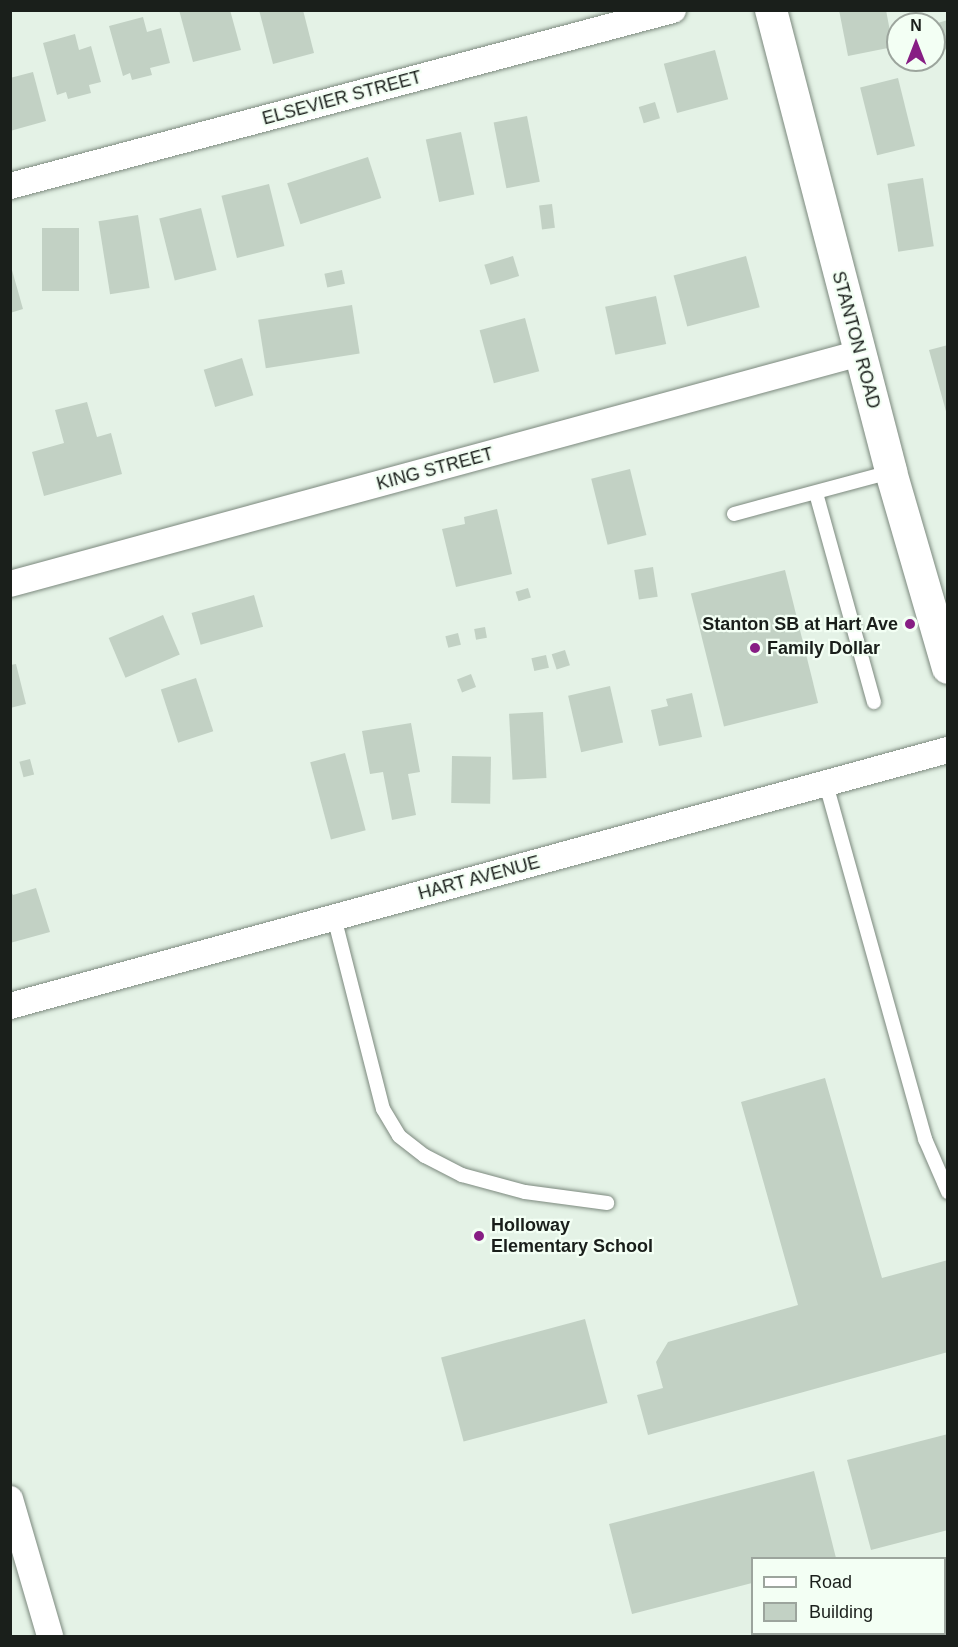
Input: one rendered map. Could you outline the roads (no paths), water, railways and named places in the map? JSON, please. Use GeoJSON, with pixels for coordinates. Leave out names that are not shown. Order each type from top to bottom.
{"type":"FeatureCollection","features":[{"type":"Feature","properties":{"kind":"street","name":"ELSEVIER STREET"},"geometry":{"type":"LineString","coordinates":[[10,186],[673,10]]}},
{"type":"Feature","properties":{"kind":"street","name":"STANTON ROAD"},"geometry":{"type":"LineString","coordinates":[[771,10],[891,472],[948,668]]}},
{"type":"Feature","properties":{"kind":"street","name":"KING STREET"},"geometry":{"type":"LineString","coordinates":[[10,585],[860,353]]}},
{"type":"Feature","properties":{"kind":"street","name":"HART AVENUE"},"geometry":{"type":"LineString","coordinates":[[10,1006],[948,750]]}},
{"type":"Feature","properties":{"kind":"street"},"geometry":{"type":"LineString","coordinates":[[10,1499],[50,1636]]}},
{"type":"Feature","properties":{"kind":"lane"},"geometry":{"type":"LineString","coordinates":[[734,514],[891,472]]}},
{"type":"Feature","properties":{"kind":"lane"},"geometry":{"type":"LineString","coordinates":[[816,493],[874,702]]}},
{"type":"Feature","properties":{"kind":"lane"},"geometry":{"type":"LineString","coordinates":[[826,784],[925,1139],[948,1192]]}},
{"type":"Feature","properties":{"kind":"lane"},"geometry":{"type":"LineString","coordinates":[[334,917],[383,1109],[399,1136],[425,1156],[462,1174],[525,1192],[607,1203]]}},
{"type":"Feature","properties":{"kind":"place","name":"Stanton SB at Hart Ave"},"geometry":{"type":"Point","coordinates":[910,624]}},
{"type":"Feature","properties":{"kind":"place","name":"Family Dollar"},"geometry":{"type":"Point","coordinates":[755,648]}},
{"type":"Feature","properties":{"kind":"place","name":"Holloway Elementary School"},"geometry":{"type":"Point","coordinates":[479,1236]}}]}
